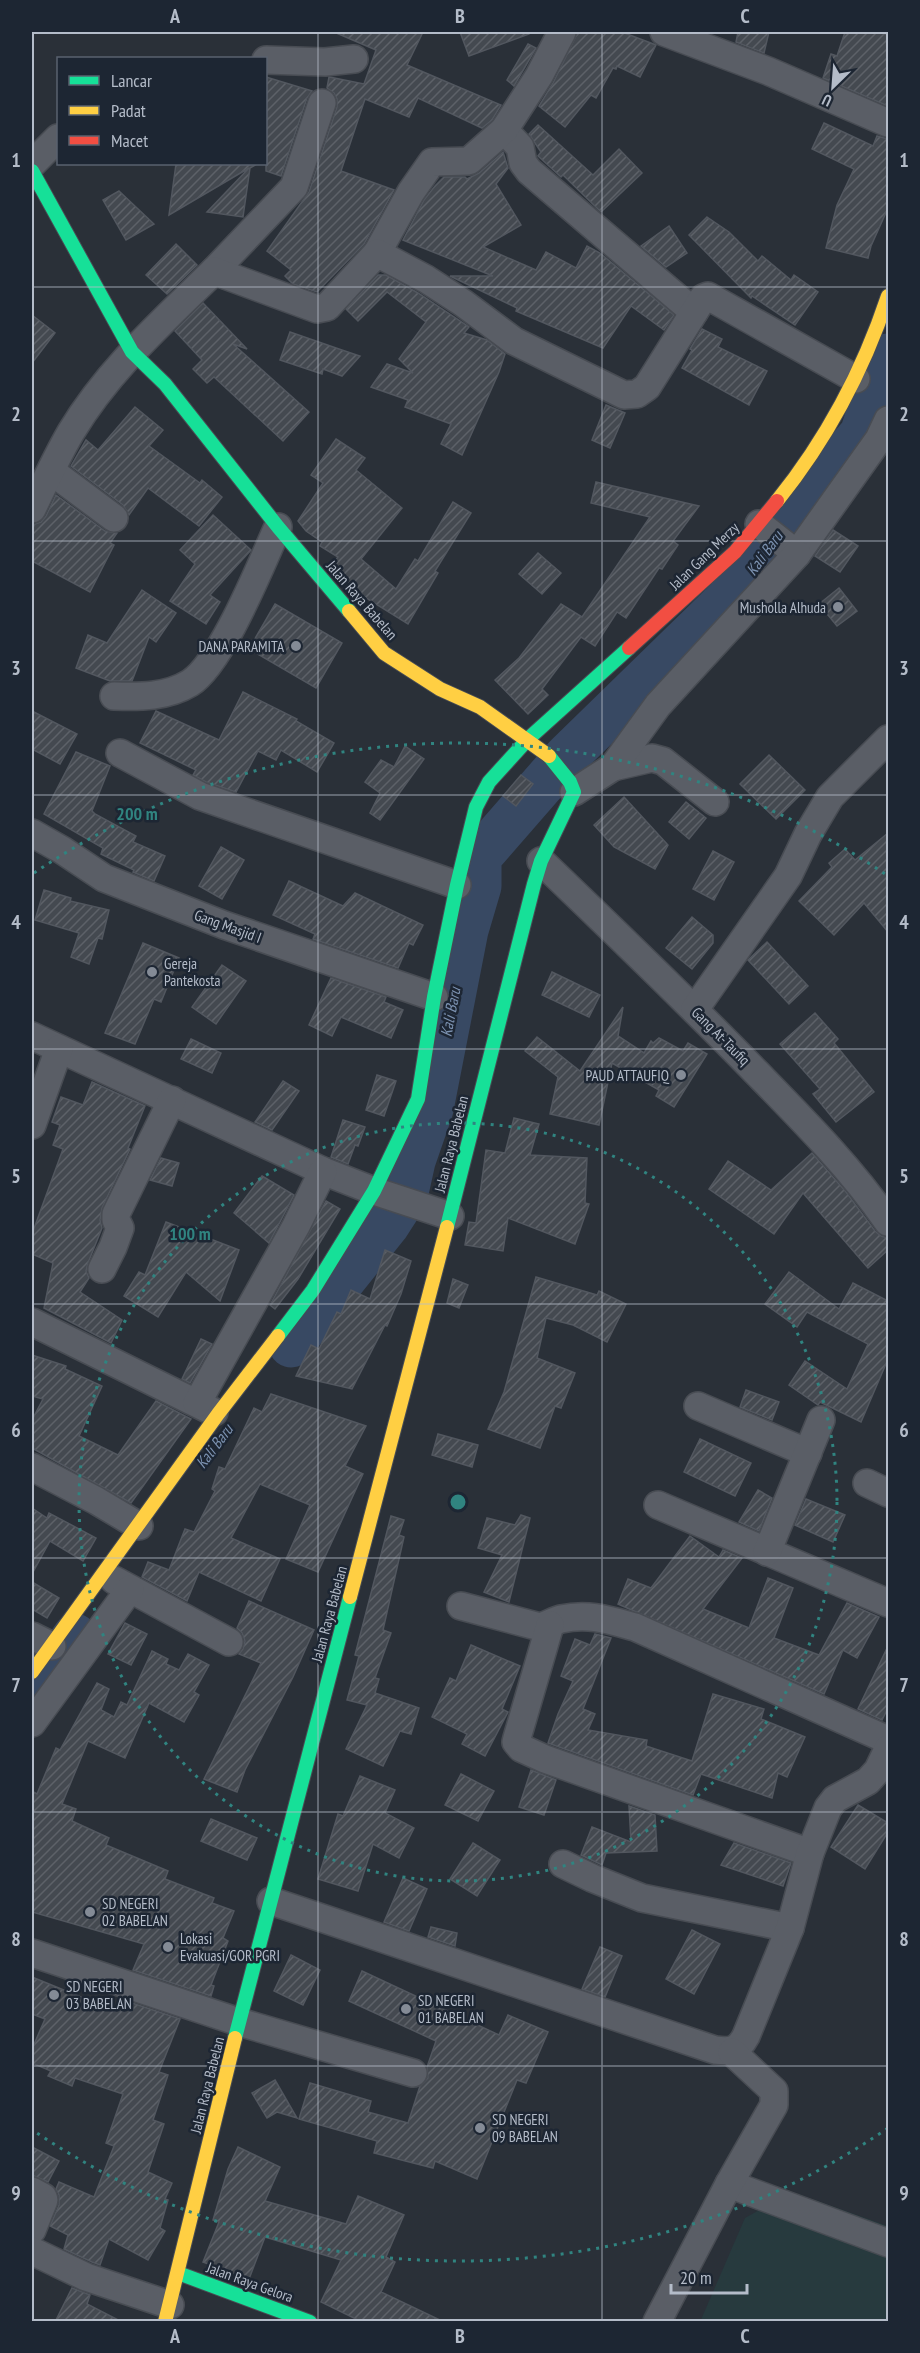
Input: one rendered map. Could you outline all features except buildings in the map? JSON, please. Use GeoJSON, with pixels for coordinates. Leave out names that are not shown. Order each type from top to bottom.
{"type":"FeatureCollection","features":[{"type":"Feature","properties":{"kind":"main road","name":"Jalan Raya Babelan"},"geometry":{"type":"LineString","coordinates":[[32,171],[132,352],[165,384],[278,528],[384,653],[440,689],[480,707],[528,739],[546,752],[572,787],[541,861],[239,2022],[168,2313]]}},
{"type":"Feature","properties":{"kind":"main road","name":"Jalan Gang Merzy"},"geometry":{"type":"LineString","coordinates":[[32,1672],[42,1641],[117,1581],[139,1526],[207,1409],[395,1198],[418,1099],[434,997],[457,885],[476,807],[489,782],[528,739],[735,552],[777,538],[830,426],[856,379],[888,296]]}},
{"type":"Feature","properties":{"kind":"main road","name":"Jalan Raya Gelora"},"geometry":{"type":"LineString","coordinates":[[178,2273],[310,2322]]}},
{"type":"Feature","properties":{"kind":"street"},"geometry":{"type":"LineString","coordinates":[[214,271],[317,309],[327,307],[377,253],[411,192],[432,162],[469,161],[504,130],[539,76],[562,32]]}},
{"type":"Feature","properties":{"kind":"street"},"geometry":{"type":"LineString","coordinates":[[664,32],[768,71],[888,123]]}},
{"type":"Feature","properties":{"kind":"street"},"geometry":{"type":"LineString","coordinates":[[267,60],[325,62],[354,58]]}},
{"type":"Feature","properties":{"kind":"street"},"geometry":{"type":"LineString","coordinates":[[32,509],[72,431],[102,388],[132,352],[294,187],[322,103]]}},
{"type":"Feature","properties":{"kind":"street"},"geometry":{"type":"LineString","coordinates":[[504,130],[520,147],[523,163],[528,171],[694,312]]}},
{"type":"Feature","properties":{"kind":"street"},"geometry":{"type":"LineString","coordinates":[[32,164],[57,139]]}},
{"type":"Feature","properties":{"kind":"street"},"geometry":{"type":"LineString","coordinates":[[377,253],[426,279],[514,341],[624,395],[637,394],[647,387],[703,298],[708,296],[856,379]]}},
{"type":"Feature","properties":{"kind":"street"},"geometry":{"type":"LineString","coordinates":[[613,766],[777,538],[879,439],[888,420]]}},
{"type":"Feature","properties":{"kind":"street"},"geometry":{"type":"LineString","coordinates":[[51,471],[114,518]]}},
{"type":"Feature","properties":{"kind":"street"},"geometry":{"type":"LineString","coordinates":[[114,696],[167,693],[192,682],[210,661],[234,623],[278,528]]}},
{"type":"Feature","properties":{"kind":"street"},"geometry":{"type":"LineString","coordinates":[[695,1009],[788,876],[808,834],[830,797],[888,740]]}},
{"type":"Feature","properties":{"kind":"street"},"geometry":{"type":"LineString","coordinates":[[120,753],[200,796],[457,885]]}},
{"type":"Feature","properties":{"kind":"street"},"geometry":{"type":"LineString","coordinates":[[572,787],[613,766],[652,758],[663,761],[715,802]]}},
{"type":"Feature","properties":{"kind":"street","name":"Gang Masjid I"},"geometry":{"type":"LineString","coordinates":[[32,834],[62,850],[104,878],[224,926],[434,997]]}},
{"type":"Feature","properties":{"kind":"street","name":"Gang At-Taufiq"},"geometry":{"type":"LineString","coordinates":[[541,861],[695,1009],[818,1135],[869,1194],[888,1222]]}},
{"type":"Feature","properties":{"kind":"street"},"geometry":{"type":"LineString","coordinates":[[32,1036],[323,1171],[450,1216]]}},
{"type":"Feature","properties":{"kind":"street"},"geometry":{"type":"LineString","coordinates":[[32,1125],[59,1049]]}},
{"type":"Feature","properties":{"kind":"street"},"geometry":{"type":"LineString","coordinates":[[102,1269],[120,1228],[116,1214],[172,1100]]}},
{"type":"Feature","properties":{"kind":"street"},"geometry":{"type":"LineString","coordinates":[[32,1322],[207,1409],[323,1171]]}},
{"type":"Feature","properties":{"kind":"street"},"geometry":{"type":"LineString","coordinates":[[698,1406],[808,1453]]}},
{"type":"Feature","properties":{"kind":"street"},"geometry":{"type":"LineString","coordinates":[[767,1552],[821,1420]]}},
{"type":"Feature","properties":{"kind":"street"},"geometry":{"type":"LineString","coordinates":[[32,1467],[139,1526]]}},
{"type":"Feature","properties":{"kind":"street"},"geometry":{"type":"LineString","coordinates":[[658,1505],[888,1603]]}},
{"type":"Feature","properties":{"kind":"street"},"geometry":{"type":"LineString","coordinates":[[32,1724],[117,1581],[229,1642]]}},
{"type":"Feature","properties":{"kind":"street"},"geometry":{"type":"LineString","coordinates":[[461,1606],[540,1627],[550,1625],[559,1619],[596,1616],[635,1627],[888,1740]]}},
{"type":"Feature","properties":{"kind":"street"},"geometry":{"type":"LineString","coordinates":[[550,1625],[516,1742],[521,1749],[810,1854]]}},
{"type":"Feature","properties":{"kind":"street"},"geometry":{"type":"LineString","coordinates":[[732,2052],[741,2046],[746,2036],[790,1928],[810,1854],[828,1808],[835,1799],[868,1781],[878,1770],[888,1749]]}},
{"type":"Feature","properties":{"kind":"street"},"geometry":{"type":"LineString","coordinates":[[562,1864],[642,1898],[790,1928]]}},
{"type":"Feature","properties":{"kind":"street"},"geometry":{"type":"LineString","coordinates":[[271,1901],[715,2050],[732,2052],[774,2091],[775,2099],[772,2110],[729,2184],[657,2322]]}},
{"type":"Feature","properties":{"kind":"street"},"geometry":{"type":"LineString","coordinates":[[32,1953],[239,2022],[413,2073]]}},
{"type":"Feature","properties":{"kind":"street"},"geometry":{"type":"LineString","coordinates":[[729,2184],[888,2243]]}},
{"type":"Feature","properties":{"kind":"street"},"geometry":{"type":"LineString","coordinates":[[32,2191],[44,2200],[32,2230]]}},
{"type":"Feature","properties":{"kind":"street"},"geometry":{"type":"LineString","coordinates":[[32,2251],[168,2313]]}},
{"type":"Feature","properties":{"kind":"green space"},"geometry":{"type":"Polygon","coordinates":[[[792,2192],[888,2226],[888,2321],[700,2322],[745,2218],[792,2192]]]}},
{"type":"Feature","properties":{"kind":"waterway","name":"Kali Baru"},"geometry":{"type":"LineString","coordinates":[[291,1345],[387,1225],[405,1197],[413,1161],[431,1109],[466,930],[479,886],[479,857],[567,756],[729,598],[763,558],[789,517],[862,434],[888,356]]}},
{"type":"Feature","properties":{"kind":"waterway","name":"Kali Baru"},"geometry":{"type":"LineString","coordinates":[[32,1696],[75,1636]]}},
{"type":"Feature","properties":{"kind":"traffic: fast"},"geometry":{"type":"LineString","coordinates":[[32,171],[132,352],[165,384],[278,527],[349,611]]}},
{"type":"Feature","properties":{"kind":"traffic: fast"},"geometry":{"type":"LineString","coordinates":[[278,1336],[313,1290],[374,1191],[418,1099],[434,997],[476,807],[489,782],[528,739],[629,648]]}},
{"type":"Feature","properties":{"kind":"traffic: fast"},"geometry":{"type":"LineString","coordinates":[[447,1227],[534,884],[541,861],[574,792],[570,782],[549,756]]}},
{"type":"Feature","properties":{"kind":"traffic: fast"},"geometry":{"type":"LineString","coordinates":[[235,2038],[350,1597]]}},
{"type":"Feature","properties":{"kind":"traffic: fast"},"geometry":{"type":"LineString","coordinates":[[178,2273],[310,2322]]}},
{"type":"Feature","properties":{"kind":"traffic: slow"},"geometry":{"type":"LineString","coordinates":[[777,501],[828,429],[867,351],[888,296]]}},
{"type":"Feature","properties":{"kind":"traffic: slow"},"geometry":{"type":"LineString","coordinates":[[349,611],[384,653],[440,689],[480,707],[549,756]]}},
{"type":"Feature","properties":{"kind":"traffic: slow"},"geometry":{"type":"LineString","coordinates":[[350,1597],[447,1227]]}},
{"type":"Feature","properties":{"kind":"traffic: slow"},"geometry":{"type":"LineString","coordinates":[[32,1672],[218,1414],[278,1336]]}},
{"type":"Feature","properties":{"kind":"traffic: slow"},"geometry":{"type":"LineString","coordinates":[[165,2322],[235,2038]]}},
{"type":"Feature","properties":{"kind":"traffic: jam"},"geometry":{"type":"LineString","coordinates":[[629,648],[735,552],[777,501]]}},
{"type":"Feature","properties":{"kind":"place","name":"Musholla Alhuda"},"geometry":{"type":"Point","coordinates":[838,607]}},
{"type":"Feature","properties":{"kind":"place","name":"DANA PARAMITA"},"geometry":{"type":"Point","coordinates":[296,646]}},
{"type":"Feature","properties":{"kind":"place","name":"Gereja Pantekosta"},"geometry":{"type":"Point","coordinates":[152,972]}},
{"type":"Feature","properties":{"kind":"place","name":"PAUD ATTAUFIQ"},"geometry":{"type":"Point","coordinates":[681,1075]}},
{"type":"Feature","properties":{"kind":"place","name":"SD NEGERI 02 BABELAN"},"geometry":{"type":"Point","coordinates":[90,1912]}},
{"type":"Feature","properties":{"kind":"place","name":"Lokasi Evakuasi/GOR PGRI"},"geometry":{"type":"Point","coordinates":[168,1947]}},
{"type":"Feature","properties":{"kind":"place","name":"SD NEGERI 03 BABELAN"},"geometry":{"type":"Point","coordinates":[54,1995]}},
{"type":"Feature","properties":{"kind":"place","name":"SD NEGERI 01 BABELAN"},"geometry":{"type":"Point","coordinates":[406,2009]}},
{"type":"Feature","properties":{"kind":"place","name":"SD NEGERI 09 BABELAN"},"geometry":{"type":"Point","coordinates":[480,2128]}}]}
